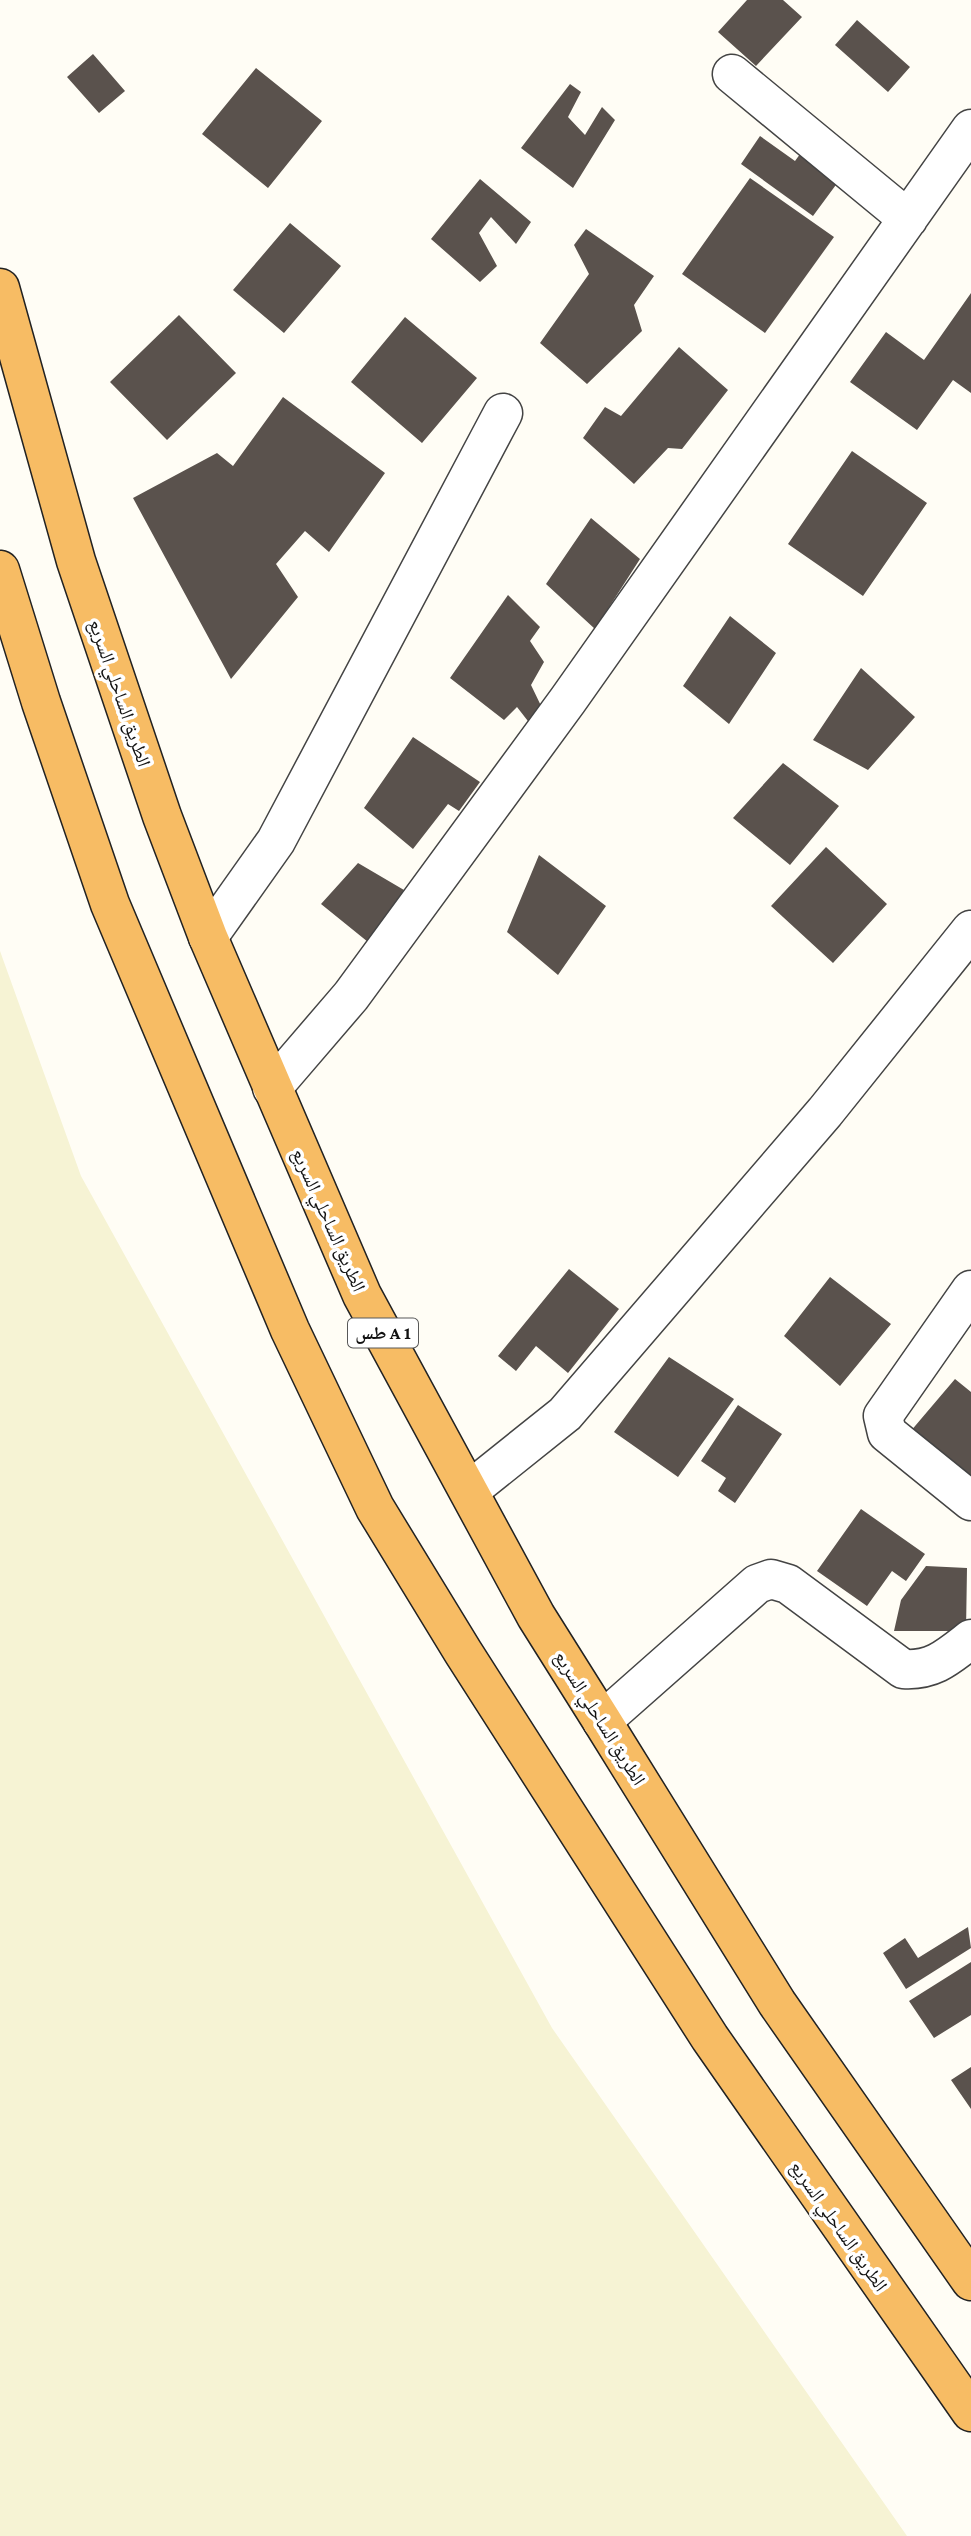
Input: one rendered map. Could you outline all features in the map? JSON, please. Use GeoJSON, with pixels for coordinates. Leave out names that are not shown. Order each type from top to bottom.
{"type":"FeatureCollection","features":[{"type":"Feature","properties":{"kind":"highway","name":"الطريق الساحلي السريع"},"geometry":{"type":"LineString","coordinates":[[0,288],[76,561],[162,816],[208,937],[362,1295],[537,1616],[601,1721],[777,2003],[971,2281]]}},
{"type":"Feature","properties":{"kind":"highway","name":"الطريق الساحلي السريع"},"geometry":{"type":"LineString","coordinates":[[0,570],[41,702],[110,904],[290,1330],[375,1508],[463,1652],[710,2038],[971,2412]]}},
{"type":"Feature","properties":{"kind":"street"},"geometry":{"type":"LineString","coordinates":[[732,74],[908,219]]}},
{"type":"Feature","properties":{"kind":"street"},"geometry":{"type":"LineString","coordinates":[[272,1088],[351,996],[568,700],[908,219],[964,154]]}},
{"type":"Feature","properties":{"kind":"street"},"geometry":{"type":"LineString","coordinates":[[208,937],[276,841],[503,413]]}},
{"type":"Feature","properties":{"kind":"street"},"geometry":{"type":"LineString","coordinates":[[470,1490],[565,1414],[825,1112],[971,930]]}},
{"type":"Feature","properties":{"kind":"street"},"geometry":{"type":"LineString","coordinates":[[971,1290],[883,1416],[883,1426],[887,1433],[971,1501]]}},
{"type":"Feature","properties":{"kind":"street"},"geometry":{"type":"LineString","coordinates":[[601,1721],[749,1591],[771,1579],[788,1584],[903,1669],[918,1670],[937,1666],[971,1639]]}},
{"type":"Feature","properties":{"kind":"shaded area"},"geometry":{"type":"Polygon","coordinates":[[[0,951],[81,1176],[552,2028],[907,2536],[0,2536],[0,951]]]}},
{"type":"Feature","properties":{"kind":"building"},"geometry":{"type":"Polygon","coordinates":[[[747,0],[783,0],[802,17],[756,66],[718,32],[747,0]]]}},
{"type":"Feature","properties":{"kind":"building"},"geometry":{"type":"Polygon","coordinates":[[[857,20],[910,67],[888,92],[835,45],[857,20]]]}},
{"type":"Feature","properties":{"kind":"building"},"geometry":{"type":"Polygon","coordinates":[[[93,54],[125,91],[99,113],[67,77],[93,54]]]}},
{"type":"Feature","properties":{"kind":"building"},"geometry":{"type":"Polygon","coordinates":[[[256,68],[322,121],[268,188],[202,134],[256,68]]]}},
{"type":"Feature","properties":{"kind":"building"},"geometry":{"type":"Polygon","coordinates":[[[570,84],[581,92],[568,117],[585,135],[602,107],[615,120],[573,188],[521,148],[570,84]]]}},
{"type":"Feature","properties":{"kind":"building"},"geometry":{"type":"Polygon","coordinates":[[[760,136],[795,161],[803,150],[841,178],[813,216],[741,164],[760,136]]]}},
{"type":"Feature","properties":{"kind":"building"},"geometry":{"type":"Polygon","coordinates":[[[750,178],[834,237],[765,333],[682,274],[750,178]]]}},
{"type":"Feature","properties":{"kind":"building"},"geometry":{"type":"Polygon","coordinates":[[[480,179],[531,222],[516,244],[491,217],[479,233],[497,266],[480,282],[431,239],[480,179]]]}},
{"type":"Feature","properties":{"kind":"building"},"geometry":{"type":"Polygon","coordinates":[[[290,223],[341,266],[284,333],[233,290],[290,223]]]}},
{"type":"Feature","properties":{"kind":"building"},"geometry":{"type":"Polygon","coordinates":[[[586,229],[654,276],[634,305],[642,331],[587,384],[540,343],[589,274],[574,245],[586,229]]]}},
{"type":"Feature","properties":{"kind":"building"},"geometry":{"type":"Polygon","coordinates":[[[971,293],[971,393],[953,380],[917,430],[850,382],[886,332],[924,360],[971,293]]]}},
{"type":"Feature","properties":{"kind":"building"},"geometry":{"type":"Polygon","coordinates":[[[179,315],[236,373],[167,440],[110,382],[179,315]]]}},
{"type":"Feature","properties":{"kind":"building"},"geometry":{"type":"Polygon","coordinates":[[[405,317],[477,378],[422,443],[351,382],[405,317]]]}},
{"type":"Feature","properties":{"kind":"building"},"geometry":{"type":"Polygon","coordinates":[[[679,347],[728,390],[682,449],[668,448],[634,484],[583,438],[605,407],[621,416],[679,347]]]}},
{"type":"Feature","properties":{"kind":"building"},"geometry":{"type":"Polygon","coordinates":[[[283,397],[385,473],[329,552],[305,531],[276,564],[298,597],[231,679],[133,498],[217,453],[233,466],[283,397]]]}},
{"type":"Feature","properties":{"kind":"building"},"geometry":{"type":"Polygon","coordinates":[[[852,451],[927,503],[863,596],[788,544],[852,451]]]}},
{"type":"Feature","properties":{"kind":"building"},"geometry":{"type":"Polygon","coordinates":[[[591,518],[640,559],[595,629],[546,584],[591,518]]]}},
{"type":"Feature","properties":{"kind":"building"},"geometry":{"type":"Polygon","coordinates":[[[508,595],[540,627],[530,641],[544,662],[531,685],[544,712],[531,725],[517,707],[504,720],[450,678],[508,595]]]}},
{"type":"Feature","properties":{"kind":"building"},"geometry":{"type":"Polygon","coordinates":[[[730,616],[776,653],[729,724],[683,686],[730,616]]]}},
{"type":"Feature","properties":{"kind":"building"},"geometry":{"type":"Polygon","coordinates":[[[861,668],[915,717],[868,770],[813,740],[861,668]]]}},
{"type":"Feature","properties":{"kind":"building"},"geometry":{"type":"Polygon","coordinates":[[[413,737],[480,782],[459,811],[448,804],[413,849],[364,808],[413,737]]]}},
{"type":"Feature","properties":{"kind":"building"},"geometry":{"type":"Polygon","coordinates":[[[783,763],[839,806],[790,865],[733,818],[783,763]]]}},
{"type":"Feature","properties":{"kind":"building"},"geometry":{"type":"Polygon","coordinates":[[[826,847],[887,904],[833,963],[771,906],[826,847]]]}},
{"type":"Feature","properties":{"kind":"building"},"geometry":{"type":"Polygon","coordinates":[[[539,855],[606,906],[558,975],[507,932],[539,855]]]}},
{"type":"Feature","properties":{"kind":"building"},"geometry":{"type":"Polygon","coordinates":[[[358,863],[404,890],[368,942],[321,904],[358,863]]]}},
{"type":"Feature","properties":{"kind":"building"},"geometry":{"type":"Polygon","coordinates":[[[569,1269],[619,1309],[568,1373],[536,1346],[516,1371],[498,1356],[569,1269]]]}},
{"type":"Feature","properties":{"kind":"building"},"geometry":{"type":"Polygon","coordinates":[[[830,1277],[891,1324],[840,1386],[784,1336],[830,1277]]]}},
{"type":"Feature","properties":{"kind":"building"},"geometry":{"type":"Polygon","coordinates":[[[669,1357],[734,1399],[678,1477],[614,1432],[669,1357]]]}},
{"type":"Feature","properties":{"kind":"building"},"geometry":{"type":"Polygon","coordinates":[[[955,1379],[971,1392],[971,1478],[904,1439],[955,1379]]]}},
{"type":"Feature","properties":{"kind":"building"},"geometry":{"type":"Polygon","coordinates":[[[738,1405],[782,1434],[735,1503],[718,1491],[726,1478],[701,1461],[738,1405]]]}},
{"type":"Feature","properties":{"kind":"building"},"geometry":{"type":"Polygon","coordinates":[[[861,1509],[925,1554],[906,1581],[892,1571],[867,1606],[817,1571],[861,1509]]]}},
{"type":"Feature","properties":{"kind":"building"},"geometry":{"type":"Polygon","coordinates":[[[926,1566],[967,1568],[966,1631],[894,1631],[901,1600],[926,1566]]]}},
{"type":"Feature","properties":{"kind":"building"},"geometry":{"type":"Polygon","coordinates":[[[968,1927],[971,1948],[906,1989],[883,1953],[905,1938],[918,1958],[968,1927]]]}},
{"type":"Feature","properties":{"kind":"building"},"geometry":{"type":"Polygon","coordinates":[[[971,1962],[971,2015],[934,2038],[909,2001],[971,1962]]]}},
{"type":"Feature","properties":{"kind":"building"},"geometry":{"type":"Polygon","coordinates":[[[971,2067],[971,2109],[951,2080],[971,2067]]]}}]}
